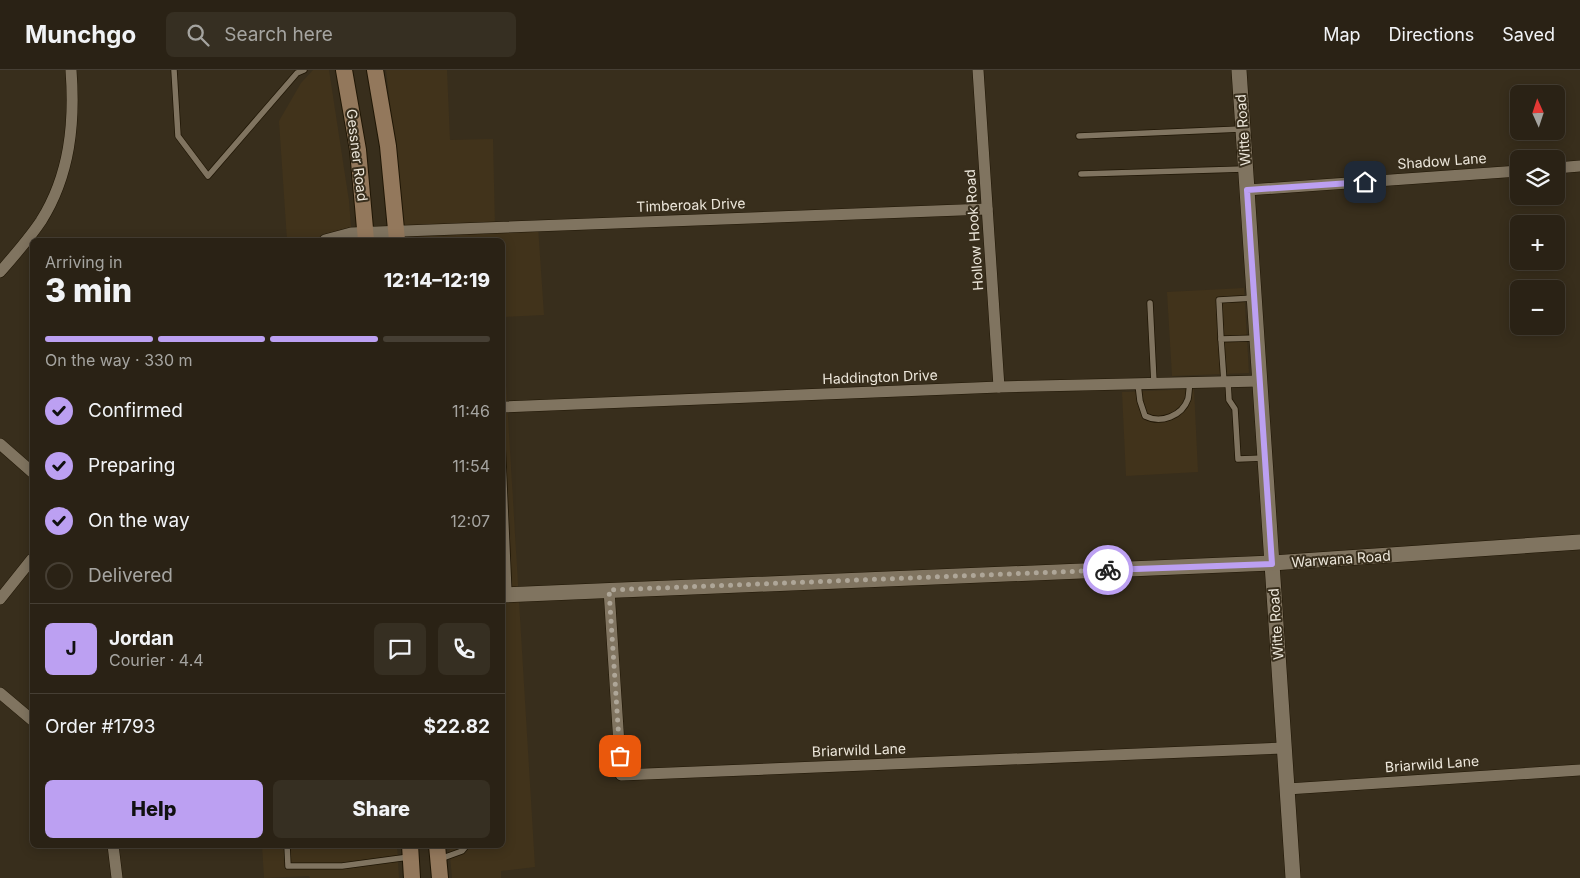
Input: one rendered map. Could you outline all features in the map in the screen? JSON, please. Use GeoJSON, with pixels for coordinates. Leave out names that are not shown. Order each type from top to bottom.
{"type":"FeatureCollection","features":[{"type":"Feature","properties":{"kind":"main road","name":"Gessner Road"},"geometry":{"type":"LineString","coordinates":[[344,70],[358,150],[366,236]]}},
{"type":"Feature","properties":{"kind":"main road"},"geometry":{"type":"LineString","coordinates":[[375,70],[388,146],[396,236]]}},
{"type":"Feature","properties":{"kind":"main road"},"geometry":{"type":"LineString","coordinates":[[410,851],[412,878]]}},
{"type":"Feature","properties":{"kind":"main road"},"geometry":{"type":"LineString","coordinates":[[438,852],[440,878]]}},
{"type":"Feature","properties":{"kind":"street"},"geometry":{"type":"LineString","coordinates":[[0,272],[40,222],[62,180],[69,155],[72,120],[72,70]]}},
{"type":"Feature","properties":{"kind":"street","name":"Hollow Hook Road"},"geometry":{"type":"LineString","coordinates":[[978,70],[999,387]]}},
{"type":"Feature","properties":{"kind":"street","name":"Witte Road"},"geometry":{"type":"LineString","coordinates":[[1239,70],[1292,878]]}},
{"type":"Feature","properties":{"kind":"street"},"geometry":{"type":"LineString","coordinates":[[1565,167],[1580,166]]}},
{"type":"Feature","properties":{"kind":"street","name":"Shadow Lane"},"geometry":{"type":"LineString","coordinates":[[1247,190],[1510,172]]}},
{"type":"Feature","properties":{"kind":"street","name":"Timberoak Drive"},"geometry":{"type":"LineString","coordinates":[[332,238],[351,233],[366,236],[396,236],[987,209]]}},
{"type":"Feature","properties":{"kind":"street","name":"Haddington Drive"},"geometry":{"type":"LineString","coordinates":[[505,407],[999,387],[1260,381]]}},
{"type":"Feature","properties":{"kind":"street"},"geometry":{"type":"LineString","coordinates":[[0,444],[30,470]]}},
{"type":"Feature","properties":{"kind":"street","name":"Warwana Road"},"geometry":{"type":"LineString","coordinates":[[506,594],[1272,564],[1580,542]]}},
{"type":"Feature","properties":{"kind":"street"},"geometry":{"type":"LineString","coordinates":[[0,599],[30,562]]}},
{"type":"Feature","properties":{"kind":"street","name":"Briarwild Lane"},"geometry":{"type":"LineString","coordinates":[[609,590],[621,775],[1284,748]]}},
{"type":"Feature","properties":{"kind":"street"},"geometry":{"type":"LineString","coordinates":[[0,693],[30,718]]}},
{"type":"Feature","properties":{"kind":"street","name":"Briarwild Lane"},"geometry":{"type":"LineString","coordinates":[[1287,789],[1580,770]]}},
{"type":"Feature","properties":{"kind":"street"},"geometry":{"type":"LineString","coordinates":[[114,848],[117,878]]}},
{"type":"Feature","properties":{"kind":"lane"},"geometry":{"type":"LineString","coordinates":[[174,70],[178,136],[208,176],[296,73],[304,70]]}},
{"type":"Feature","properties":{"kind":"lane"},"geometry":{"type":"LineString","coordinates":[[1079,136],[1243,129]]}},
{"type":"Feature","properties":{"kind":"lane"},"geometry":{"type":"LineString","coordinates":[[1081,174],[1246,169]]}},
{"type":"Feature","properties":{"kind":"lane"},"geometry":{"type":"LineString","coordinates":[[1254,298],[1219,300],[1221,340],[1229,400],[1235,409],[1238,459],[1265,458]]}},
{"type":"Feature","properties":{"kind":"lane"},"geometry":{"type":"LineString","coordinates":[[1150,303],[1154,383]]}},
{"type":"Feature","properties":{"kind":"lane"},"geometry":{"type":"LineString","coordinates":[[1221,340],[1257,338]]}},
{"type":"Feature","properties":{"kind":"lane"},"geometry":{"type":"LineString","coordinates":[[1138,384],[1142,410],[1145,416],[1150,419],[1162,420],[1173,416],[1182,408],[1188,399],[1190,383]]}},
{"type":"Feature","properties":{"kind":"lane"},"geometry":{"type":"LineString","coordinates":[[505,570],[506,594]]}},
{"type":"Feature","properties":{"kind":"lane"},"geometry":{"type":"LineString","coordinates":[[287,848],[288,866],[351,866],[410,851]]}},
{"type":"Feature","properties":{"kind":"lane"},"geometry":{"type":"LineString","coordinates":[[438,852],[462,851],[464,848]]}},
{"type":"Feature","properties":{"kind":"shaded area"},"geometry":{"type":"Polygon","coordinates":[[[313,70],[329,70],[349,201],[352,238],[287,238],[279,121],[301,83],[313,70]]]}},
{"type":"Feature","properties":{"kind":"shaded area"},"geometry":{"type":"Polygon","coordinates":[[[386,70],[447,70],[450,140],[493,139],[495,227],[538,226],[544,315],[505,317],[505,238],[404,238],[401,196],[386,70]]]}},
{"type":"Feature","properties":{"kind":"shaded area"},"geometry":{"type":"Polygon","coordinates":[[[1244,288],[1249,373],[1172,376],[1167,292],[1244,288]]]}},
{"type":"Feature","properties":{"kind":"shaded area"},"geometry":{"type":"Polygon","coordinates":[[[505,367],[535,867],[501,871],[501,878],[452,878],[449,848],[505,848],[505,367]]]}},
{"type":"Feature","properties":{"kind":"shaded area"},"geometry":{"type":"Polygon","coordinates":[[[1194,389],[1198,472],[1126,476],[1122,392],[1194,389]]]}},
{"type":"Feature","properties":{"kind":"shaded area"},"geometry":{"type":"Polygon","coordinates":[[[262,848],[397,848],[399,878],[310,878],[309,876],[264,878],[262,848]]]}},
{"type":"Feature","properties":{"kind":"way so far"},"geometry":{"type":"LineString","coordinates":[[620,756],[609,590],[1108,570]]}},
{"type":"Feature","properties":{"kind":"route"},"geometry":{"type":"LineString","coordinates":[[1108,570],[1272,564],[1247,190],[1365,182]]}}]}
